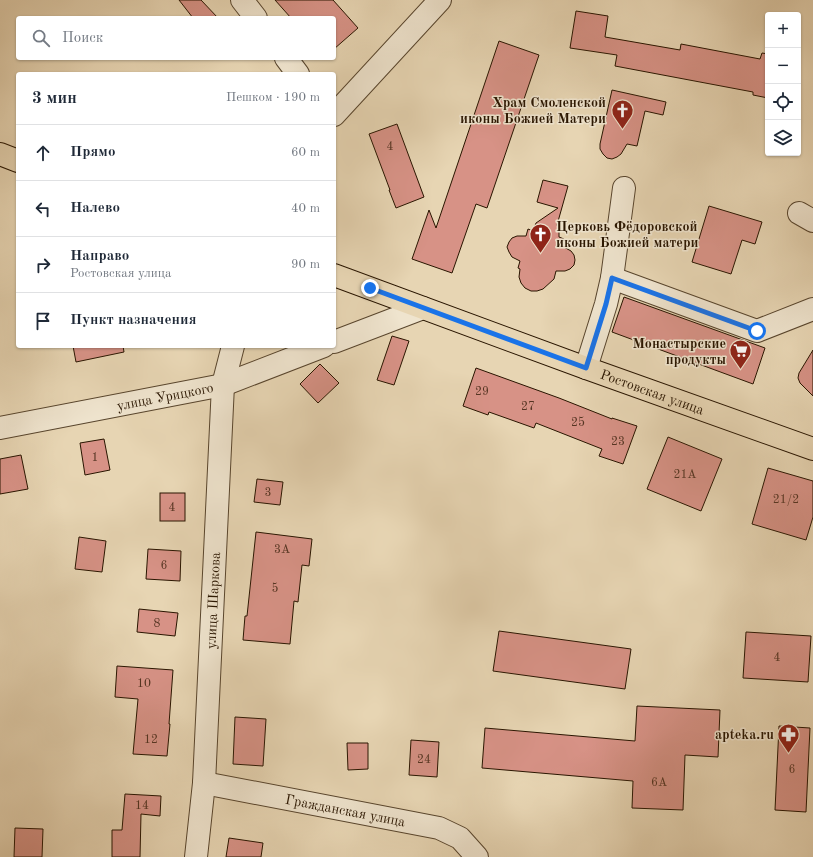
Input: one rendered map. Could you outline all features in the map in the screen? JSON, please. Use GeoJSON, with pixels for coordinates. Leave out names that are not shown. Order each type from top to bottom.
{"type":"FeatureCollection","features":[{"type":"Feature","properties":{"kind":"main road"},"geometry":{"type":"LineString","coordinates":[[0,154],[16,160]]}},
{"type":"Feature","properties":{"kind":"main road","name":"Ростовская улица"},"geometry":{"type":"LineString","coordinates":[[336,276],[586,368],[813,449]]}},
{"type":"Feature","properties":{"kind":"street"},"geometry":{"type":"LineString","coordinates":[[242,0],[254,16]]}},
{"type":"Feature","properties":{"kind":"street"},"geometry":{"type":"LineString","coordinates":[[336,113],[440,0]]}},
{"type":"Feature","properties":{"kind":"street"},"geometry":{"type":"LineString","coordinates":[[288,60],[296,72]]}},
{"type":"Feature","properties":{"kind":"street"},"geometry":{"type":"LineString","coordinates":[[586,368],[606,304],[612,278],[624,188]]}},
{"type":"Feature","properties":{"kind":"street"},"geometry":{"type":"LineString","coordinates":[[612,278],[757,331],[813,309]]}},
{"type":"Feature","properties":{"kind":"street"},"geometry":{"type":"LineString","coordinates":[[336,341],[423,308]]}},
{"type":"Feature","properties":{"kind":"street","name":"улица Шаркова"},"geometry":{"type":"LineString","coordinates":[[196,857],[204,783],[223,384],[232,348]]}},
{"type":"Feature","properties":{"kind":"street","name":"улица Урицкого"},"geometry":{"type":"LineString","coordinates":[[0,428],[223,384],[319,348]]}},
{"type":"Feature","properties":{"kind":"street","name":"Гражданская улица"},"geometry":{"type":"LineString","coordinates":[[204,783],[439,828],[460,838],[477,857]]}},
{"type":"Feature","properties":{"kind":"building"},"geometry":{"type":"Polygon","coordinates":[[[179,0],[201,0],[216,16],[191,16],[179,0]]]}},
{"type":"Feature","properties":{"kind":"building"},"geometry":{"type":"Polygon","coordinates":[[[275,0],[333,0],[358,28],[336,47],[336,16],[289,16],[275,0]]]}},
{"type":"Feature","properties":{"kind":"building"},"geometry":{"type":"Polygon","coordinates":[[[576,11],[608,16],[605,37],[680,50],[681,44],[760,59],[762,53],[765,54],[765,97],[753,95],[753,92],[615,66],[617,55],[570,48],[576,11]]]}},
{"type":"Feature","properties":{"kind":"building"},"geometry":{"type":"Polygon","coordinates":[[[499,41],[539,55],[487,208],[476,204],[452,273],[412,259],[429,210],[436,228],[499,41]]]}},
{"type":"Feature","properties":{"kind":"building","name":"Храм Смоленской иконы Божией Матери"},"geometry":{"type":"Polygon","coordinates":[[[612,90],[666,102],[663,115],[645,111],[637,146],[627,144],[621,154],[612,159],[607,158],[603,154],[600,149],[600,144],[612,90]]]}},
{"type":"Feature","properties":{"kind":"building"},"geometry":{"type":"Polygon","coordinates":[[[397,124],[424,197],[396,208],[369,134],[397,124]]]}},
{"type":"Feature","properties":{"kind":"building","name":"Церковь Фёдоровской иконы Божией матери"},"geometry":{"type":"Polygon","coordinates":[[[543,180],[568,186],[557,225],[559,229],[559,237],[564,239],[562,246],[571,251],[575,260],[574,265],[570,269],[565,271],[556,271],[554,279],[543,289],[531,291],[525,288],[521,283],[519,277],[520,269],[518,268],[520,261],[512,257],[507,247],[512,238],[517,236],[526,236],[528,229],[533,231],[536,223],[558,208],[537,202],[543,180]]]}},
{"type":"Feature","properties":{"kind":"building"},"geometry":{"type":"Polygon","coordinates":[[[709,206],[762,222],[755,244],[742,240],[731,274],[692,262],[709,206]]]}},
{"type":"Feature","properties":{"kind":"building"},"geometry":{"type":"Polygon","coordinates":[[[624,297],[765,348],[753,384],[612,332],[624,297]]]}},
{"type":"Feature","properties":{"kind":"building"},"geometry":{"type":"Polygon","coordinates":[[[392,336],[409,341],[394,385],[377,380],[392,336]]]}},
{"type":"Feature","properties":{"kind":"building"},"geometry":{"type":"Polygon","coordinates":[[[73,348],[123,348],[124,352],[76,362],[73,348]]]}},
{"type":"Feature","properties":{"kind":"building"},"geometry":{"type":"Polygon","coordinates":[[[813,350],[813,396],[800,383],[798,378],[799,373],[813,350]]]}},
{"type":"Feature","properties":{"kind":"building"},"geometry":{"type":"Polygon","coordinates":[[[320,364],[339,383],[318,403],[300,384],[320,364]]]}},
{"type":"Feature","properties":{"kind":"building"},"geometry":{"type":"Polygon","coordinates":[[[476,368],[612,419],[637,426],[623,464],[599,456],[602,449],[536,423],[534,428],[489,412],[488,415],[463,406],[476,368]]]}},
{"type":"Feature","properties":{"kind":"building"},"geometry":{"type":"Polygon","coordinates":[[[668,437],[722,459],[701,511],[647,489],[668,437]]]}},
{"type":"Feature","properties":{"kind":"building"},"geometry":{"type":"Polygon","coordinates":[[[104,439],[110,470],[85,475],[80,443],[104,439]]]}},
{"type":"Feature","properties":{"kind":"building"},"geometry":{"type":"Polygon","coordinates":[[[21,455],[28,489],[0,494],[0,459],[21,455]]]}},
{"type":"Feature","properties":{"kind":"building"},"geometry":{"type":"Polygon","coordinates":[[[768,468],[813,481],[813,517],[806,540],[752,524],[768,468]]]}},
{"type":"Feature","properties":{"kind":"building"},"geometry":{"type":"Polygon","coordinates":[[[257,479],[283,482],[280,505],[254,502],[257,479]]]}},
{"type":"Feature","properties":{"kind":"building"},"geometry":{"type":"Polygon","coordinates":[[[160,493],[185,493],[185,521],[160,521],[160,493]]]}},
{"type":"Feature","properties":{"kind":"building"},"geometry":{"type":"Polygon","coordinates":[[[256,532],[312,539],[309,566],[302,565],[298,602],[294,601],[290,644],[243,640],[256,532]]]}},
{"type":"Feature","properties":{"kind":"building"},"geometry":{"type":"Polygon","coordinates":[[[79,537],[106,541],[102,572],[75,569],[79,537]]]}},
{"type":"Feature","properties":{"kind":"building"},"geometry":{"type":"Polygon","coordinates":[[[148,549],[181,551],[180,581],[146,579],[148,549]]]}},
{"type":"Feature","properties":{"kind":"building"},"geometry":{"type":"Polygon","coordinates":[[[139,609],[178,613],[175,636],[137,632],[139,609]]]}},
{"type":"Feature","properties":{"kind":"building"},"geometry":{"type":"Polygon","coordinates":[[[499,631],[631,649],[625,689],[493,671],[499,631]]]}},
{"type":"Feature","properties":{"kind":"building"},"geometry":{"type":"Polygon","coordinates":[[[746,632],[811,636],[808,682],[743,678],[746,632]]]}},
{"type":"Feature","properties":{"kind":"building"},"geometry":{"type":"Polygon","coordinates":[[[117,666],[173,670],[167,756],[133,754],[138,699],[115,697],[117,666]]]}},
{"type":"Feature","properties":{"kind":"building"},"geometry":{"type":"Polygon","coordinates":[[[637,706],[720,710],[718,757],[685,755],[683,810],[632,808],[633,781],[482,768],[485,728],[635,741],[637,706]]]}},
{"type":"Feature","properties":{"kind":"building"},"geometry":{"type":"Polygon","coordinates":[[[235,717],[266,719],[263,766],[233,764],[235,717]]]}},
{"type":"Feature","properties":{"kind":"building"},"geometry":{"type":"Polygon","coordinates":[[[779,726],[810,728],[806,812],[775,810],[779,726]]]}},
{"type":"Feature","properties":{"kind":"building"},"geometry":{"type":"Polygon","coordinates":[[[411,740],[439,742],[437,777],[409,775],[411,740]]]}},
{"type":"Feature","properties":{"kind":"building"},"geometry":{"type":"Polygon","coordinates":[[[347,743],[368,743],[368,769],[348,770],[347,743]]]}},
{"type":"Feature","properties":{"kind":"building"},"geometry":{"type":"Polygon","coordinates":[[[125,794],[161,796],[160,816],[141,814],[140,857],[112,857],[112,830],[122,830],[125,794]]]}},
{"type":"Feature","properties":{"kind":"building"},"geometry":{"type":"Polygon","coordinates":[[[15,828],[43,829],[42,857],[14,857],[15,828]]]}},
{"type":"Feature","properties":{"kind":"building"},"geometry":{"type":"Polygon","coordinates":[[[229,838],[263,843],[261,857],[226,857],[229,838]]]}},
{"type":"Feature","properties":{"kind":"place","name":"Храм Смоленской иконы Божией Матери"},"geometry":{"type":"Point","coordinates":[622,130]}},
{"type":"Feature","properties":{"kind":"place","name":"Церковь Фёдоровской иконы Божией матери"},"geometry":{"type":"Point","coordinates":[541,254]}},
{"type":"Feature","properties":{"kind":"place","name":"Монастырские продукты"},"geometry":{"type":"Point","coordinates":[741,370]}},
{"type":"Feature","properties":{"kind":"place","name":"apteka.ru"},"geometry":{"type":"Point","coordinates":[789,754]}},
{"type":"Feature","properties":{"kind":"route"},"geometry":{"type":"LineString","coordinates":[[370,288],[586,368],[606,304],[612,278],[757,331]]}}]}
